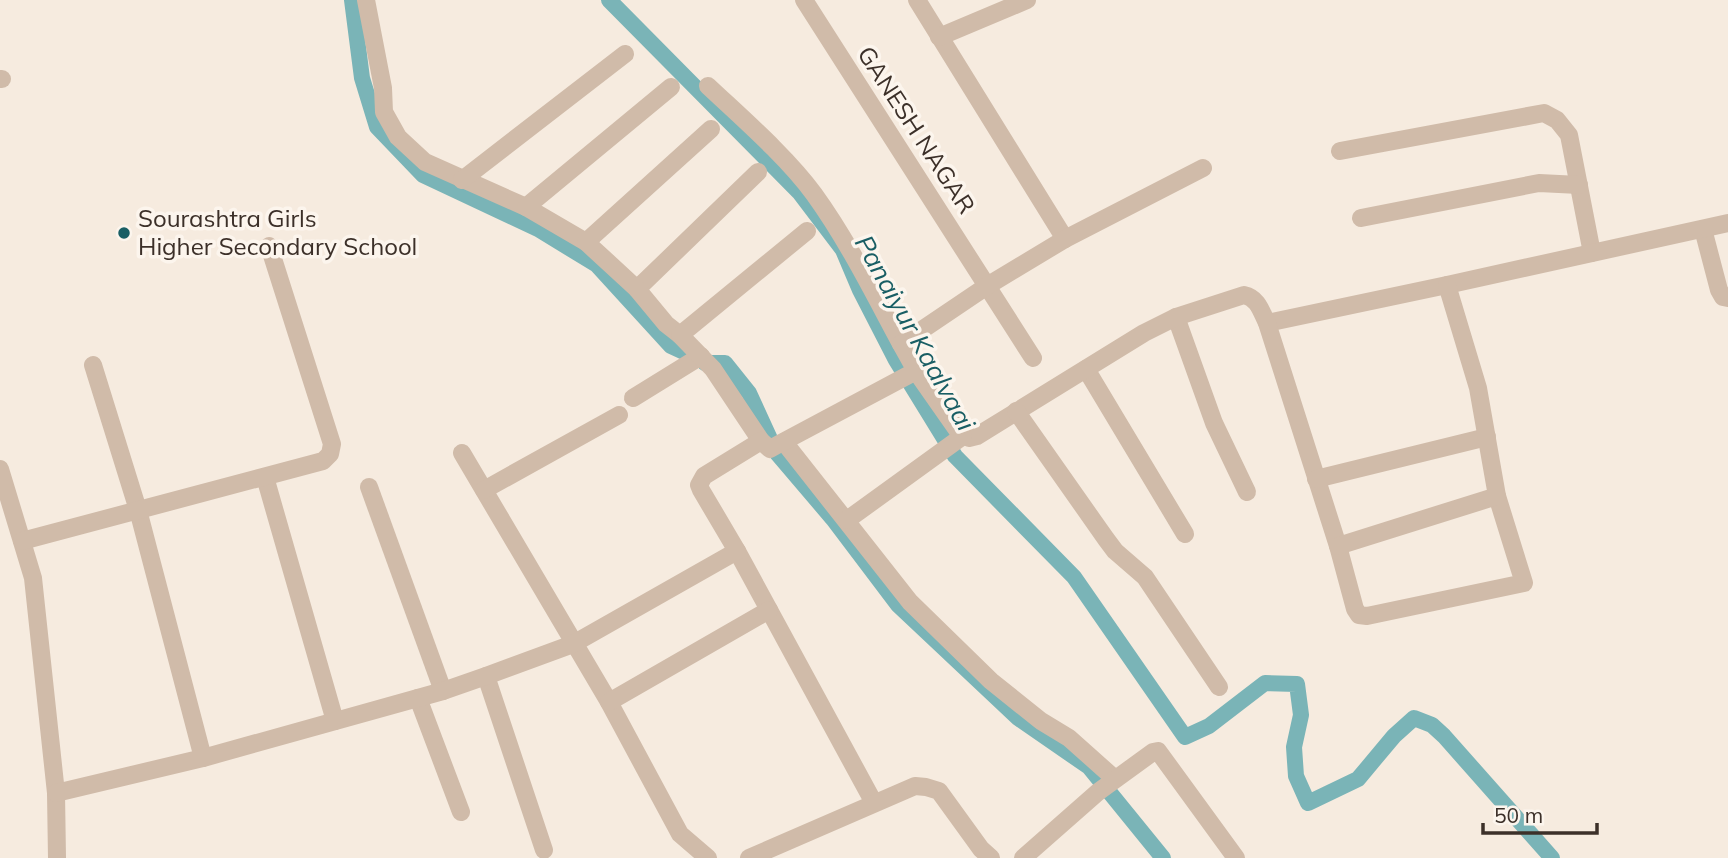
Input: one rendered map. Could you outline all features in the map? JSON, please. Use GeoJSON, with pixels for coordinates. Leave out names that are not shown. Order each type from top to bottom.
{"type":"FeatureCollection","features":[{"type":"Feature","properties":{"kind":"street"},"geometry":{"type":"LineString","coordinates":[[366,0],[383,88],[384,112],[398,137],[425,162],[526,207],[586,242],[637,289],[666,324],[706,362],[774,444],[847,520],[910,602],[991,681],[1041,721],[1069,738],[1109,784]]}},
{"type":"Feature","properties":{"kind":"street","name":"GANESH NAGAR"},"geometry":{"type":"LineString","coordinates":[[804,0],[1034,358]]}},
{"type":"Feature","properties":{"kind":"street"},"geometry":{"type":"LineString","coordinates":[[917,0],[1065,239]]}},
{"type":"Feature","properties":{"kind":"street"},"geometry":{"type":"LineString","coordinates":[[939,37],[1027,0]]}},
{"type":"Feature","properties":{"kind":"street"},"geometry":{"type":"LineString","coordinates":[[462,180],[625,54]]}},
{"type":"Feature","properties":{"kind":"street"},"geometry":{"type":"LineString","coordinates":[[708,86],[760,135],[812,191],[838,228],[901,344],[908,376],[959,439]]}},
{"type":"Feature","properties":{"kind":"street"},"geometry":{"type":"LineString","coordinates":[[526,207],[671,87]]}},
{"type":"Feature","properties":{"kind":"street"},"geometry":{"type":"LineString","coordinates":[[1339,151],[1544,113],[1557,120],[1569,135],[1592,253]]}},
{"type":"Feature","properties":{"kind":"street"},"geometry":{"type":"LineString","coordinates":[[586,242],[711,129]]}},
{"type":"Feature","properties":{"kind":"street"},"geometry":{"type":"LineString","coordinates":[[901,344],[987,286],[1065,239],[1203,168]]}},
{"type":"Feature","properties":{"kind":"street"},"geometry":{"type":"LineString","coordinates":[[637,289],[758,172]]}},
{"type":"Feature","properties":{"kind":"street"},"geometry":{"type":"LineString","coordinates":[[1361,218],[1539,183],[1579,185]]}},
{"type":"Feature","properties":{"kind":"street"},"geometry":{"type":"LineString","coordinates":[[1267,323],[1728,223]]}},
{"type":"Feature","properties":{"kind":"street"},"geometry":{"type":"LineString","coordinates":[[1703,229],[1719,290],[1723,297],[1728,298]]}},
{"type":"Feature","properties":{"kind":"street"},"geometry":{"type":"LineString","coordinates":[[680,335],[807,231]]}},
{"type":"Feature","properties":{"kind":"street"},"geometry":{"type":"LineString","coordinates":[[22,541],[323,461],[330,454],[332,444],[269,246]]}},
{"type":"Feature","properties":{"kind":"street"},"geometry":{"type":"LineString","coordinates":[[847,520],[959,439],[977,436],[1176,317],[1244,295],[1251,297],[1258,304],[1267,323],[1359,615],[1367,616],[1524,583],[1497,496],[1478,388],[1447,285]]}},
{"type":"Feature","properties":{"kind":"street"},"geometry":{"type":"LineString","coordinates":[[1176,317],[1214,423],[1247,492]]}},
{"type":"Feature","properties":{"kind":"street"},"geometry":{"type":"LineString","coordinates":[[633,398],[706,362]]}},
{"type":"Feature","properties":{"kind":"street"},"geometry":{"type":"LineString","coordinates":[[93,365],[138,510],[203,758]]}},
{"type":"Feature","properties":{"kind":"street"},"geometry":{"type":"LineString","coordinates":[[1086,369],[1185,534]]}},
{"type":"Feature","properties":{"kind":"street"},"geometry":{"type":"LineString","coordinates":[[874,803],[699,485],[704,477],[908,376]]}},
{"type":"Feature","properties":{"kind":"street"},"geometry":{"type":"LineString","coordinates":[[1016,411],[1105,539],[1145,577],[1219,687]]}},
{"type":"Feature","properties":{"kind":"street"},"geometry":{"type":"LineString","coordinates":[[484,490],[619,415]]}},
{"type":"Feature","properties":{"kind":"street"},"geometry":{"type":"LineString","coordinates":[[1316,480],[1487,437]]}},
{"type":"Feature","properties":{"kind":"street"},"geometry":{"type":"LineString","coordinates":[[462,453],[609,702],[680,834],[708,858]]}},
{"type":"Feature","properties":{"kind":"street"},"geometry":{"type":"LineString","coordinates":[[0,469],[4,496],[33,578],[56,793],[57,858]]}},
{"type":"Feature","properties":{"kind":"street"},"geometry":{"type":"LineString","coordinates":[[265,477],[335,721]]}},
{"type":"Feature","properties":{"kind":"street"},"geometry":{"type":"LineString","coordinates":[[369,486],[443,691]]}},
{"type":"Feature","properties":{"kind":"street"},"geometry":{"type":"LineString","coordinates":[[1338,546],[1497,496]]}},
{"type":"Feature","properties":{"kind":"street"},"geometry":{"type":"LineString","coordinates":[[56,793],[203,758],[443,691],[486,676],[573,644],[737,551]]}},
{"type":"Feature","properties":{"kind":"street"},"geometry":{"type":"LineString","coordinates":[[609,702],[769,610]]}},
{"type":"Feature","properties":{"kind":"street"},"geometry":{"type":"LineString","coordinates":[[486,676],[544,850]]}},
{"type":"Feature","properties":{"kind":"street"},"geometry":{"type":"LineString","coordinates":[[418,698],[461,812]]}},
{"type":"Feature","properties":{"kind":"street"},"geometry":{"type":"LineString","coordinates":[[1023,858],[1109,784],[1153,752],[1162,754],[1236,858]]}},
{"type":"Feature","properties":{"kind":"street"},"geometry":{"type":"LineString","coordinates":[[749,858],[915,786],[939,792],[981,849],[991,858]]}},
{"type":"Feature","properties":{"kind":"waterway"},"geometry":{"type":"LineString","coordinates":[[352,0],[362,78],[377,127],[423,175],[538,229],[597,265],[671,346],[684,352]]}},
{"type":"Feature","properties":{"kind":"waterway","name":"Panaiyur Kaalvaai"},"geometry":{"type":"LineString","coordinates":[[609,0],[799,192],[843,250],[896,360],[955,456],[1074,577],[1185,737],[1209,726],[1265,683],[1297,684],[1301,715],[1294,747],[1296,776],[1308,803],[1358,779],[1394,736],[1414,718],[1432,725],[1444,736],[1552,858]]}},
{"type":"Feature","properties":{"kind":"waterway"},"geometry":{"type":"LineString","coordinates":[[705,363],[725,363],[749,393],[776,452],[833,519],[898,605],[1018,718],[1089,767],[1163,858]]}},
{"type":"Feature","properties":{"kind":"place","name":"Sourashtra Girls Higher Secondary School"},"geometry":{"type":"Point","coordinates":[124,233]}}]}
